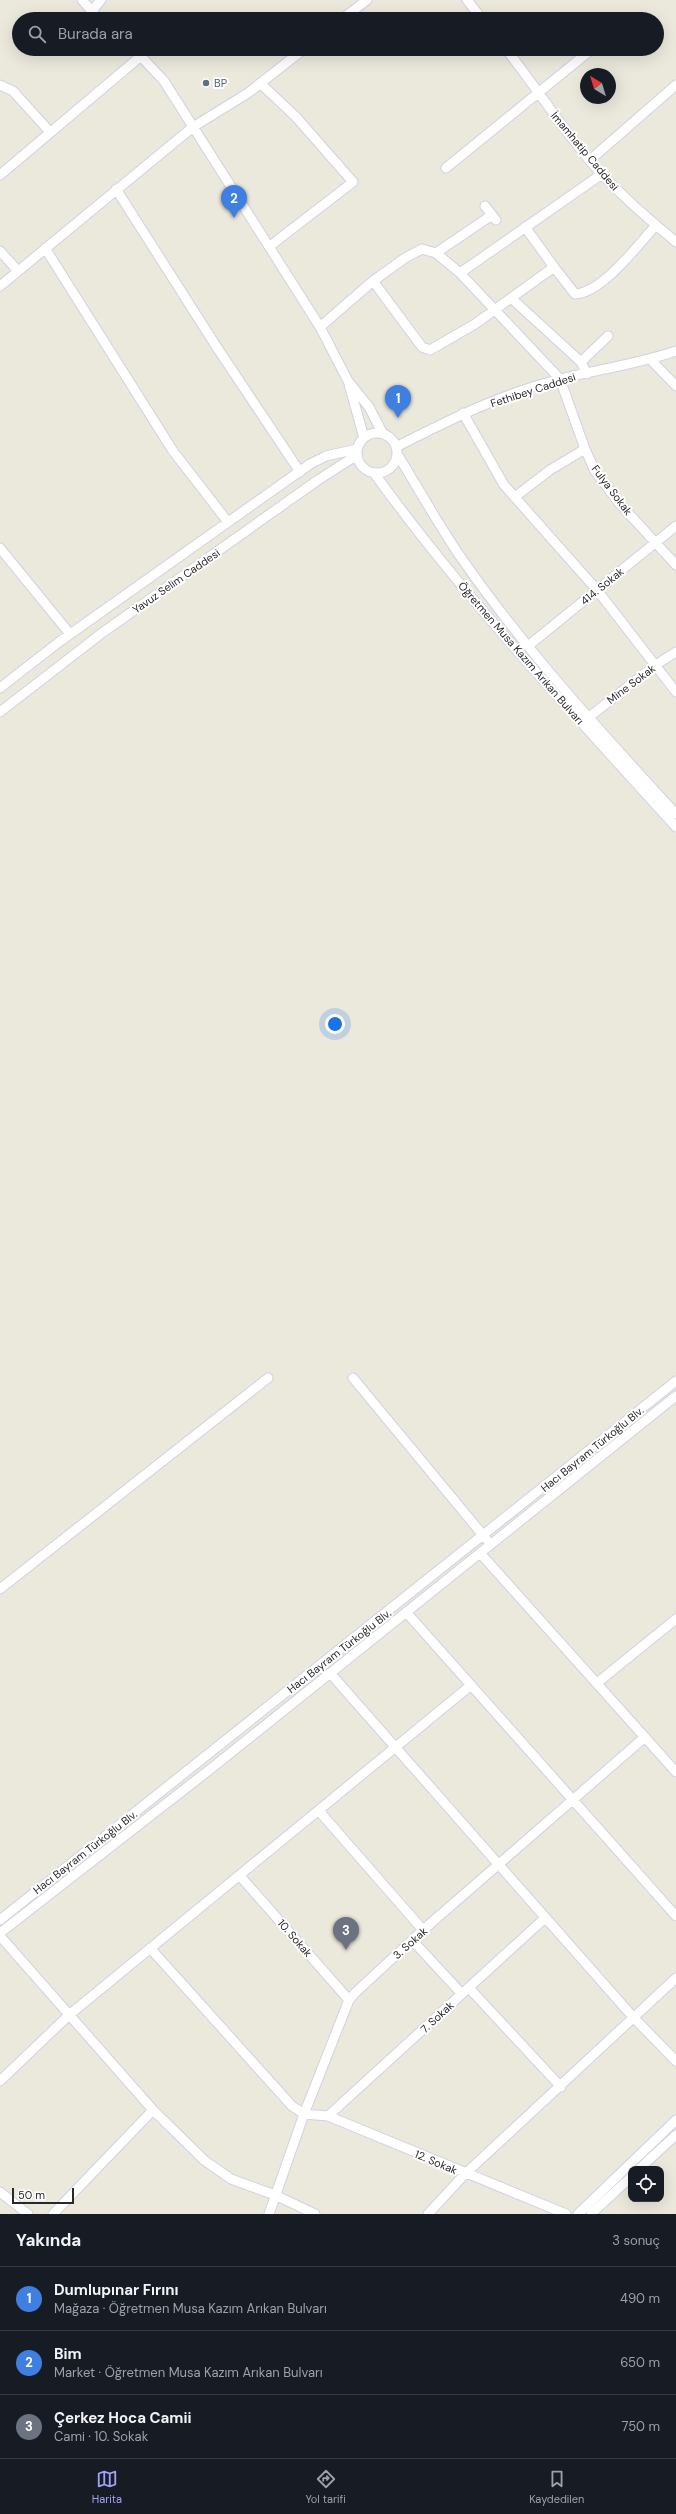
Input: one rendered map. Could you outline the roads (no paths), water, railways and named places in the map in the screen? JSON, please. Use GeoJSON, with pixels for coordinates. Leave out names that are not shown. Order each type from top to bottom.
{"type":"FeatureCollection","features":[{"type":"Feature","properties":{"kind":"street"},"geometry":{"type":"LineString","coordinates":[[82,0],[92,11],[101,0]]}},
{"type":"Feature","properties":{"kind":"street"},"geometry":{"type":"LineString","coordinates":[[351,12],[366,0]]}},
{"type":"Feature","properties":{"kind":"street"},"geometry":{"type":"LineString","coordinates":[[467,0],[476,12]]}},
{"type":"Feature","properties":{"kind":"street"},"geometry":{"type":"LineString","coordinates":[[0,175],[141,56],[164,81],[270,246],[320,327],[348,380],[369,407],[383,434]]}},
{"type":"Feature","properties":{"kind":"street"},"geometry":{"type":"LineString","coordinates":[[0,286],[193,127],[260,83],[295,56]]}},
{"type":"Feature","properties":{"kind":"street","name":"İmamhatip Caddesi"},"geometry":{"type":"LineString","coordinates":[[511,56],[537,92],[602,174],[639,213],[676,242]]}},
{"type":"Feature","properties":{"kind":"street"},"geometry":{"type":"LineString","coordinates":[[446,168],[537,92],[583,56]]}},
{"type":"Feature","properties":{"kind":"street"},"geometry":{"type":"LineString","coordinates":[[260,83],[296,117],[353,182],[270,246]]}},
{"type":"Feature","properties":{"kind":"street"},"geometry":{"type":"LineString","coordinates":[[0,85],[13,91],[50,132]]}},
{"type":"Feature","properties":{"kind":"street"},"geometry":{"type":"LineString","coordinates":[[590,160],[676,85]]}},
{"type":"Feature","properties":{"kind":"street"},"geometry":{"type":"LineString","coordinates":[[460,273],[602,174]]}},
{"type":"Feature","properties":{"kind":"street"},"geometry":{"type":"LineString","coordinates":[[116,189],[216,346],[300,472]]}},
{"type":"Feature","properties":{"kind":"street"},"geometry":{"type":"LineString","coordinates":[[436,253],[494,217],[486,206]]}},
{"type":"Feature","properties":{"kind":"street"},"geometry":{"type":"LineString","coordinates":[[525,227],[575,294],[584,294],[613,272],[656,225]]}},
{"type":"Feature","properties":{"kind":"street"},"geometry":{"type":"LineString","coordinates":[[45,248],[173,452],[228,522]]}},
{"type":"Feature","properties":{"kind":"street"},"geometry":{"type":"LineString","coordinates":[[320,327],[373,281],[405,258],[422,249],[436,253],[460,273],[494,310],[536,351],[560,379]]}},
{"type":"Feature","properties":{"kind":"street"},"geometry":{"type":"LineString","coordinates":[[0,251],[18,271]]}},
{"type":"Feature","properties":{"kind":"street"},"geometry":{"type":"LineString","coordinates":[[373,281],[422,347],[430,350],[445,343],[512,298],[554,267]]}},
{"type":"Feature","properties":{"kind":"street"},"geometry":{"type":"LineString","coordinates":[[512,298],[581,362],[587,374]]}},
{"type":"Feature","properties":{"kind":"street"},"geometry":{"type":"LineString","coordinates":[[581,362],[608,336]]}},
{"type":"Feature","properties":{"kind":"street","name":"Fethibey Caddesi"},"geometry":{"type":"LineString","coordinates":[[396,451],[463,413],[560,379],[651,360],[676,351]]}},
{"type":"Feature","properties":{"kind":"street"},"geometry":{"type":"LineString","coordinates":[[651,360],[676,386]]}},
{"type":"Feature","properties":{"kind":"street","name":"Fulya Sokak"},"geometry":{"type":"LineString","coordinates":[[560,379],[585,449],[595,471],[619,503],[676,565]]}},
{"type":"Feature","properties":{"kind":"street"},"geometry":{"type":"LineString","coordinates":[[348,380],[364,438]]}},
{"type":"Feature","properties":{"kind":"street"},"geometry":{"type":"LineString","coordinates":[[463,413],[490,463],[504,485],[516,496],[598,590],[654,666],[676,692]]}},
{"type":"Feature","properties":{"kind":"street"},"geometry":{"type":"LineString","coordinates":[[370,434],[383,434],[389,437],[396,451],[392,466],[387,470],[374,473],[363,467],[357,452],[364,438],[370,434]]}},
{"type":"Feature","properties":{"kind":"street"},"geometry":{"type":"LineString","coordinates":[[516,496],[550,470],[585,449]]}},
{"type":"Feature","properties":{"kind":"street","name":"Öğretmen Musa Kazım Arıkan Bulvarı"},"geometry":{"type":"LineString","coordinates":[[396,451],[462,559],[585,720],[676,827]]}},
{"type":"Feature","properties":{"kind":"street","name":"Yavuz Selim Caddesi"},"geometry":{"type":"LineString","coordinates":[[0,688],[70,634],[300,472],[326,456],[357,452]]}},
{"type":"Feature","properties":{"kind":"street","name":"Yavuz Selim Caddesi"},"geometry":{"type":"LineString","coordinates":[[0,712],[102,633],[357,452]]}},
{"type":"Feature","properties":{"kind":"street","name":"Öğretmen Musa Kazım Arıkan Bulvarı"},"geometry":{"type":"LineString","coordinates":[[374,473],[414,527],[488,618],[676,814]]}},
{"type":"Feature","properties":{"kind":"street","name":"414. Sokak"},"geometry":{"type":"LineString","coordinates":[[528,646],[676,526]]}},
{"type":"Feature","properties":{"kind":"street"},"geometry":{"type":"LineString","coordinates":[[0,548],[70,634]]}},
{"type":"Feature","properties":{"kind":"street","name":"Mine Sokak"},"geometry":{"type":"LineString","coordinates":[[585,720],[654,666],[676,652]]}},
{"type":"Feature","properties":{"kind":"street"},"geometry":{"type":"LineString","coordinates":[[0,1590],[268,1378]]}},
{"type":"Feature","properties":{"kind":"street"},"geometry":{"type":"LineString","coordinates":[[353,1378],[491,1544]]}},
{"type":"Feature","properties":{"kind":"street","name":"Hacı Bayram Türkoğlu Blv."},"geometry":{"type":"LineString","coordinates":[[0,1920],[676,1381]]}},
{"type":"Feature","properties":{"kind":"street","name":"Hacı Bayram Türkoğlu Blv."},"geometry":{"type":"LineString","coordinates":[[0,1933],[330,1673],[676,1396]]}},
{"type":"Feature","properties":{"kind":"street"},"geometry":{"type":"LineString","coordinates":[[480,1553],[676,1772]]}},
{"type":"Feature","properties":{"kind":"street"},"geometry":{"type":"LineString","coordinates":[[406,1612],[470,1686],[574,1799],[676,1916]]}},
{"type":"Feature","properties":{"kind":"street"},"geometry":{"type":"LineString","coordinates":[[597,1683],[676,1619]]}},
{"type":"Feature","properties":{"kind":"street"},"geometry":{"type":"LineString","coordinates":[[330,1673],[396,1746],[633,2017],[676,2061]]}},
{"type":"Feature","properties":{"kind":"street"},"geometry":{"type":"LineString","coordinates":[[0,2080],[69,2015],[470,1686]]}},
{"type":"Feature","properties":{"kind":"street","name":"3. Sokak"},"geometry":{"type":"LineString","coordinates":[[269,2214],[274,2195],[304,2114],[349,2000],[355,1992],[423,1930],[645,1737]]}},
{"type":"Feature","properties":{"kind":"street"},"geometry":{"type":"LineString","coordinates":[[319,1811],[423,1930]]}},
{"type":"Feature","properties":{"kind":"street","name":"10. Sokak"},"geometry":{"type":"LineString","coordinates":[[240,1876],[349,2000]]}},
{"type":"Feature","properties":{"kind":"street","name":"7. Sokak"},"geometry":{"type":"LineString","coordinates":[[328,2116],[545,1918]]}},
{"type":"Feature","properties":{"kind":"street"},"geometry":{"type":"LineString","coordinates":[[0,1936],[153,2110],[204,2160],[226,2175],[315,2214]]}},
{"type":"Feature","properties":{"kind":"street"},"geometry":{"type":"LineString","coordinates":[[412,1940],[462,1994]]}},
{"type":"Feature","properties":{"kind":"street"},"geometry":{"type":"LineString","coordinates":[[150,1948],[292,2106],[304,2114]]}},
{"type":"Feature","properties":{"kind":"street"},"geometry":{"type":"LineString","coordinates":[[428,2214],[465,2174],[561,2087],[633,2017],[676,1978]]}},
{"type":"Feature","properties":{"kind":"street"},"geometry":{"type":"LineString","coordinates":[[469,1988],[561,2087]]}},
{"type":"Feature","properties":{"kind":"street"},"geometry":{"type":"LineString","coordinates":[[53,2214],[153,2110]]}},
{"type":"Feature","properties":{"kind":"street","name":"12. Sokak"},"geometry":{"type":"LineString","coordinates":[[304,2114],[328,2116],[465,2174],[566,2214]]}},
{"type":"Feature","properties":{"kind":"street"},"geometry":{"type":"LineString","coordinates":[[578,2214],[676,2120]]}},
{"type":"Feature","properties":{"kind":"street"},"geometry":{"type":"LineString","coordinates":[[642,2166],[676,2135]]}},
{"type":"Feature","properties":{"kind":"street"},"geometry":{"type":"LineString","coordinates":[[591,2214],[628,2180]]}},
{"type":"Feature","properties":{"kind":"street"},"geometry":{"type":"LineString","coordinates":[[0,2192],[28,2214]]}},
{"type":"Feature","properties":{"kind":"place","name":"BP"},"geometry":{"type":"Point","coordinates":[206,83]}},
{"type":"Feature","properties":{"kind":"place","name":"Bim"},"geometry":{"type":"Point","coordinates":[234,218]}},
{"type":"Feature","properties":{"kind":"place","name":"Dumlupınar Fırını"},"geometry":{"type":"Point","coordinates":[398,418]}},
{"type":"Feature","properties":{"kind":"place","name":"Çerkez Hoca Camii"},"geometry":{"type":"Point","coordinates":[346,1950]}}]}
